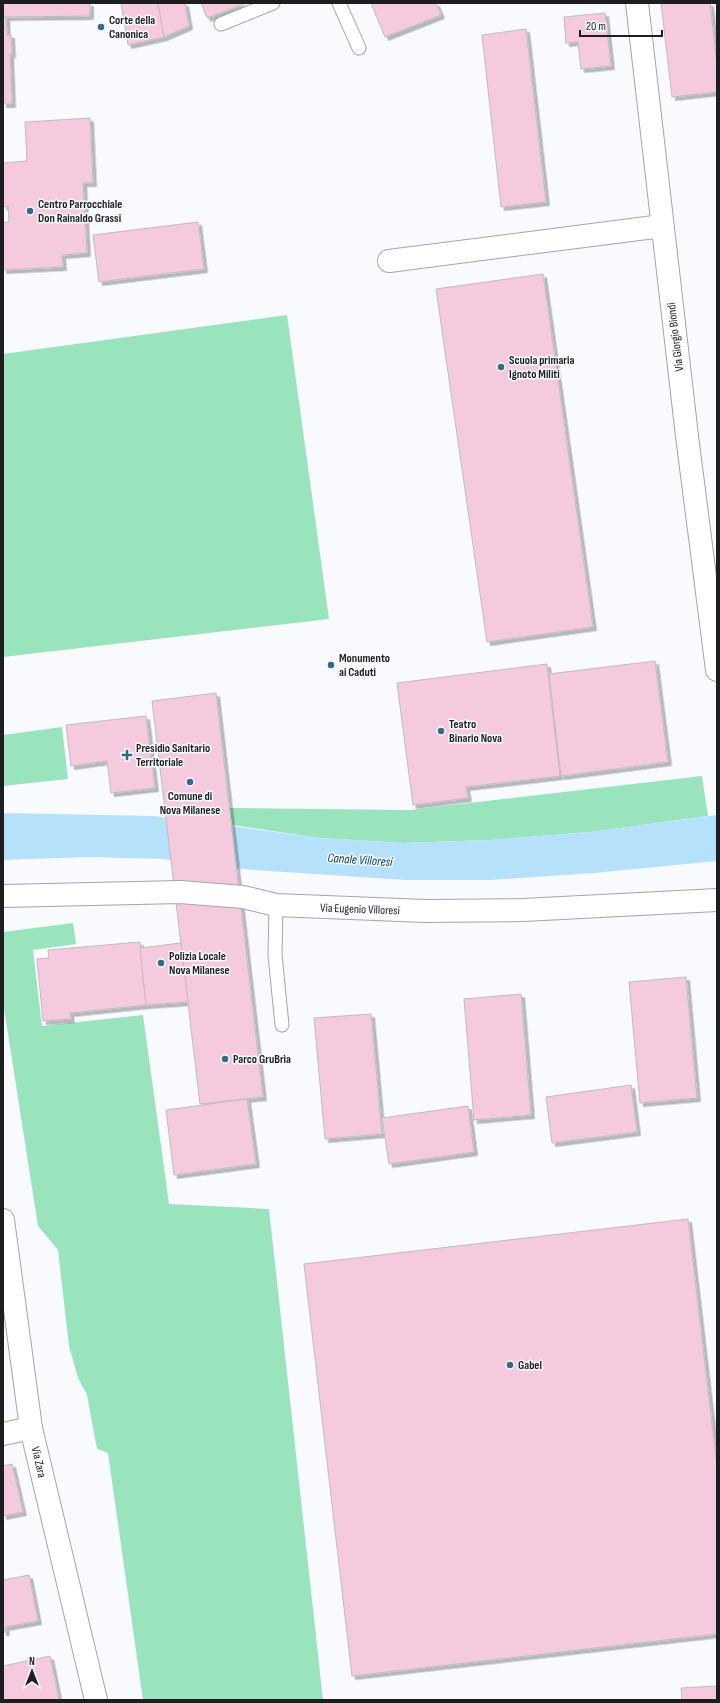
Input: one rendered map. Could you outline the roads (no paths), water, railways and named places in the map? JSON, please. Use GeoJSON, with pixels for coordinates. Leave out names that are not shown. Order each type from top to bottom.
{"type":"FeatureCollection","features":[{"type":"Feature","properties":{"kind":"street","name":"Via Giorgio Biondi"},"geometry":{"type":"LineString","coordinates":[[637,3],[688,444],[717,670]]}},
{"type":"Feature","properties":{"kind":"street"},"geometry":{"type":"LineString","coordinates":[[389,261],[662,226]]}},
{"type":"Feature","properties":{"kind":"street","name":"Via Eugenio Villoresi"},"geometry":{"type":"LineString","coordinates":[[3,896],[180,892],[243,897],[276,905],[424,911],[515,910],[717,900]]}},
{"type":"Feature","properties":{"kind":"street","name":"Via Zara"},"geometry":{"type":"LineString","coordinates":[[3,1220],[31,1428],[96,1700]]}},
{"type":"Feature","properties":{"kind":"street"},"geometry":{"type":"LineString","coordinates":[[3,1434],[31,1428]]}},
{"type":"Feature","properties":{"kind":"lane"},"geometry":{"type":"LineString","coordinates":[[221,24],[273,3]]}},
{"type":"Feature","properties":{"kind":"lane"},"geometry":{"type":"LineString","coordinates":[[339,3],[359,48]]}},
{"type":"Feature","properties":{"kind":"lane"},"geometry":{"type":"LineString","coordinates":[[276,905],[275,955],[282,1026]]}},
{"type":"Feature","properties":{"kind":"water","name":"Canale Villoresi"},"geometry":{"type":"Polygon","coordinates":[[[3,813],[153,816],[320,838],[403,843],[490,840],[591,832],[717,815],[717,861],[594,873],[491,880],[406,880],[253,870],[163,859],[88,857],[3,860],[3,813]]]}},
{"type":"Feature","properties":{"kind":"place","name":"Corte della Canonica"},"geometry":{"type":"Point","coordinates":[101,27]}},
{"type":"Feature","properties":{"kind":"place","name":"Centro Parrocchiale Don Rainaldo Grassi"},"geometry":{"type":"Point","coordinates":[30,211]}},
{"type":"Feature","properties":{"kind":"place","name":"Scuola primaria Ignoto Militi"},"geometry":{"type":"Point","coordinates":[501,367]}},
{"type":"Feature","properties":{"kind":"place","name":"Monumento ai Caduti"},"geometry":{"type":"Point","coordinates":[331,665]}},
{"type":"Feature","properties":{"kind":"place","name":"Teatro Binario Nova"},"geometry":{"type":"Point","coordinates":[441,731]}},
{"type":"Feature","properties":{"kind":"place","name":"Presidio Sanitario Territoriale"},"geometry":{"type":"Point","coordinates":[127,755]}},
{"type":"Feature","properties":{"kind":"place","name":"Comune di Nova Milanese"},"geometry":{"type":"Point","coordinates":[190,782]}},
{"type":"Feature","properties":{"kind":"place","name":"Polizia Locale Nova Milanese"},"geometry":{"type":"Point","coordinates":[161,963]}},
{"type":"Feature","properties":{"kind":"place","name":"Parco GruBrìa"},"geometry":{"type":"Point","coordinates":[225,1059]}},
{"type":"Feature","properties":{"kind":"place","name":"Gabel"},"geometry":{"type":"Point","coordinates":[510,1365]}}]}
